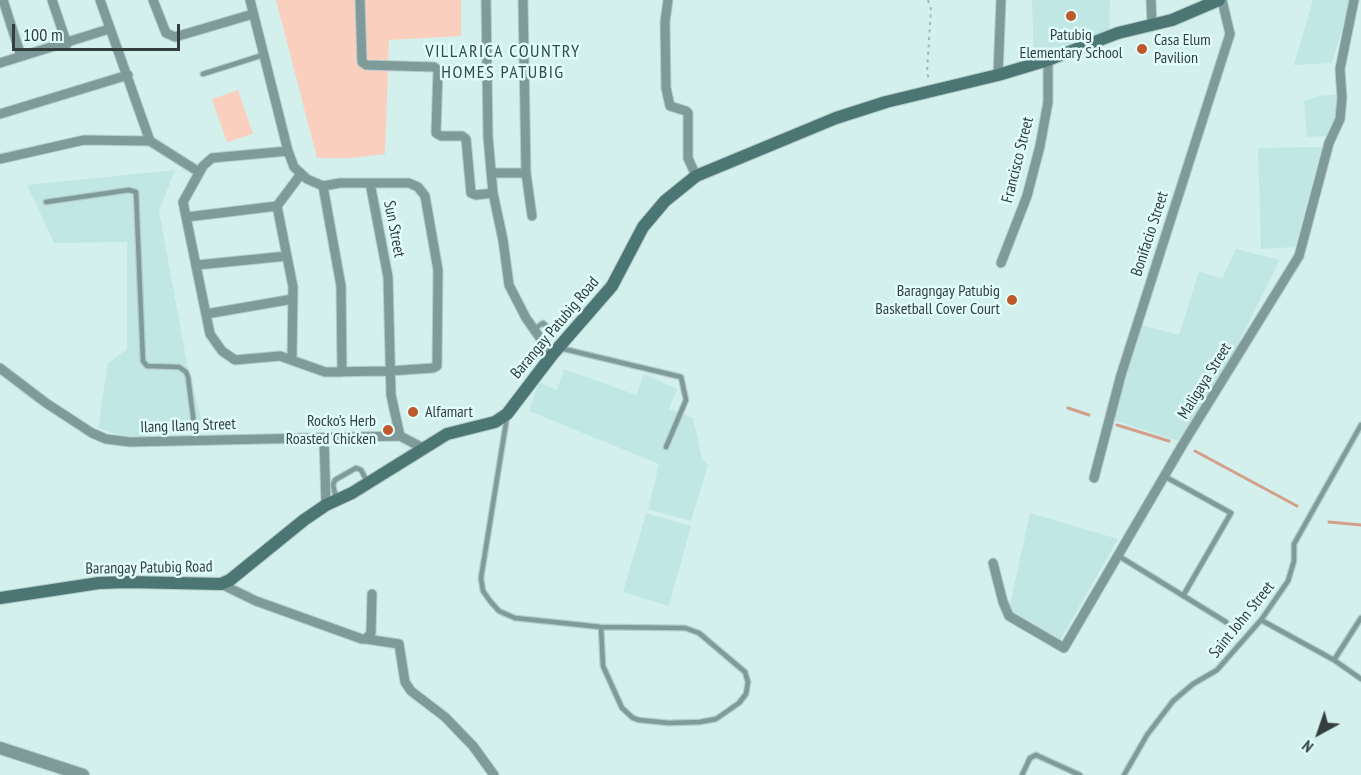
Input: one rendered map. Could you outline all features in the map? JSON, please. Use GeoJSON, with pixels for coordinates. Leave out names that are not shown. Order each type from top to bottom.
{"type":"FeatureCollection","features":[{"type":"Feature","properties":{"kind":"main road","name":"Barangay Patubig Road"},"geometry":{"type":"LineString","coordinates":[[0,598],[99,583],[220,584],[230,580],[304,520],[331,503],[447,434],[495,422],[507,414],[555,351],[612,286],[643,227],[665,201],[696,176],[836,118],[886,102],[998,75],[1048,60],[1118,33],[1172,20],[1218,0]]}},
{"type":"Feature","properties":{"kind":"street"},"geometry":{"type":"LineString","coordinates":[[3,0],[21,56]]}},
{"type":"Feature","properties":{"kind":"street"},"geometry":{"type":"LineString","coordinates":[[52,0],[67,44]]}},
{"type":"Feature","properties":{"kind":"street"},"geometry":{"type":"LineString","coordinates":[[100,0],[150,141]]}},
{"type":"Feature","properties":{"kind":"street"},"geometry":{"type":"LineString","coordinates":[[153,0],[166,33],[175,37],[254,14]]}},
{"type":"Feature","properties":{"kind":"street"},"geometry":{"type":"LineString","coordinates":[[250,0],[294,167],[307,179],[323,186],[341,286],[342,372]]}},
{"type":"Feature","properties":{"kind":"street"},"geometry":{"type":"LineString","coordinates":[[360,0],[362,62],[366,65],[436,68],[438,73],[436,133],[441,136],[462,136],[466,139],[471,193],[476,195],[493,193]]}},
{"type":"Feature","properties":{"kind":"street"},"geometry":{"type":"LineString","coordinates":[[486,0],[488,137],[493,193],[503,240],[508,285],[543,343],[555,351]]}},
{"type":"Feature","properties":{"kind":"street"},"geometry":{"type":"LineString","coordinates":[[523,0],[526,173],[532,216]]}},
{"type":"Feature","properties":{"kind":"street"},"geometry":{"type":"LineString","coordinates":[[668,0],[665,22],[666,88],[670,106],[688,113],[688,158],[696,176]]}},
{"type":"Feature","properties":{"kind":"street"},"geometry":{"type":"LineString","coordinates":[[998,75],[1001,0]]}},
{"type":"Feature","properties":{"kind":"street"},"geometry":{"type":"LineString","coordinates":[[1151,0],[1152,26]]}},
{"type":"Feature","properties":{"kind":"street","name":"Bonifacio Street"},"geometry":{"type":"LineString","coordinates":[[1094,478],[1121,375],[1230,34],[1218,0]]}},
{"type":"Feature","properties":{"kind":"street","name":"Maligaya Street"},"geometry":{"type":"LineString","coordinates":[[993,562],[1009,616],[1064,648],[1164,476],[1299,256],[1329,142],[1340,119],[1342,98],[1340,69],[1354,0]]}},
{"type":"Feature","properties":{"kind":"street"},"geometry":{"type":"LineString","coordinates":[[0,63],[67,44],[109,29]]}},
{"type":"Feature","properties":{"kind":"street","name":"Francisco Street"},"geometry":{"type":"LineString","coordinates":[[1001,263],[1027,196],[1040,146],[1048,102],[1048,60]]}},
{"type":"Feature","properties":{"kind":"street"},"geometry":{"type":"LineString","coordinates":[[0,114],[128,75]]}},
{"type":"Feature","properties":{"kind":"street"},"geometry":{"type":"LineString","coordinates":[[0,159],[84,140],[150,141],[199,172]]}},
{"type":"Feature","properties":{"kind":"street"},"geometry":{"type":"LineString","coordinates":[[288,151],[212,158],[199,172],[183,202],[210,334],[222,351],[235,360],[280,356],[325,372],[389,371],[437,366],[438,270],[425,196],[418,187],[409,183],[370,183]]}},
{"type":"Feature","properties":{"kind":"street"},"geometry":{"type":"LineString","coordinates":[[491,173],[526,173]]}},
{"type":"Feature","properties":{"kind":"street"},"geometry":{"type":"LineString","coordinates":[[187,217],[277,206],[302,174]]}},
{"type":"Feature","properties":{"kind":"street","name":"Sun Street"},"geometry":{"type":"LineString","coordinates":[[323,186],[340,183],[370,183],[388,277],[389,371],[391,395],[400,436]]}},
{"type":"Feature","properties":{"kind":"street"},"geometry":{"type":"LineString","coordinates":[[277,206],[293,299],[292,359]]}},
{"type":"Feature","properties":{"kind":"street"},"geometry":{"type":"LineString","coordinates":[[197,266],[287,256]]}},
{"type":"Feature","properties":{"kind":"street"},"geometry":{"type":"LineString","coordinates":[[206,314],[293,299]]}},
{"type":"Feature","properties":{"kind":"street","name":"Ilang Ilang Street"},"geometry":{"type":"LineString","coordinates":[[0,368],[46,403],[92,433],[106,439],[130,442],[400,436]]}},
{"type":"Feature","properties":{"kind":"street"},"geometry":{"type":"LineString","coordinates":[[400,436],[423,448]]}},
{"type":"Feature","properties":{"kind":"street"},"geometry":{"type":"LineString","coordinates":[[324,438],[331,503]]}},
{"type":"Feature","properties":{"kind":"street"},"geometry":{"type":"LineString","coordinates":[[220,584],[256,601],[366,639],[399,644],[405,682],[411,692],[445,717],[473,746],[489,765],[494,775]]}},
{"type":"Feature","properties":{"kind":"street"},"geometry":{"type":"LineString","coordinates":[[366,639],[371,633],[372,594]]}},
{"type":"Feature","properties":{"kind":"street"},"geometry":{"type":"LineString","coordinates":[[0,748],[61,766],[82,775]]}},
{"type":"Feature","properties":{"kind":"lane"},"geometry":{"type":"LineString","coordinates":[[202,74],[263,55]]}},
{"type":"Feature","properties":{"kind":"lane"},"geometry":{"type":"LineString","coordinates":[[46,202],[129,190],[136,192],[143,361],[147,366],[179,367],[186,372],[196,440]]}},
{"type":"Feature","properties":{"kind":"lane"},"geometry":{"type":"LineString","coordinates":[[555,351],[681,378],[686,400],[666,447]]}},
{"type":"Feature","properties":{"kind":"lane"},"geometry":{"type":"LineString","coordinates":[[507,414],[481,578],[483,591],[499,610],[515,618],[601,627],[685,628],[699,633],[745,672],[748,682],[746,694],[739,703],[716,719],[669,723],[633,718],[622,708],[603,666],[601,627]]}},
{"type":"Feature","properties":{"kind":"lane","name":"Saint John Street"},"geometry":{"type":"LineString","coordinates":[[1124,775],[1147,735],[1173,701],[1193,684],[1217,670],[1261,620],[1288,581],[1294,561],[1294,544],[1361,425]]}},
{"type":"Feature","properties":{"kind":"lane"},"geometry":{"type":"LineString","coordinates":[[331,503],[335,480],[359,468],[368,483]]}},
{"type":"Feature","properties":{"kind":"lane"},"geometry":{"type":"LineString","coordinates":[[1164,476],[1231,513],[1183,596]]}},
{"type":"Feature","properties":{"kind":"lane"},"geometry":{"type":"LineString","coordinates":[[1117,555],[1226,622]]}},
{"type":"Feature","properties":{"kind":"lane"},"geometry":{"type":"LineString","coordinates":[[1334,660],[1361,618]]}},
{"type":"Feature","properties":{"kind":"lane"},"geometry":{"type":"LineString","coordinates":[[1261,620],[1334,660],[1361,679]]}},
{"type":"Feature","properties":{"kind":"lane"},"geometry":{"type":"LineString","coordinates":[[1022,775],[1030,758],[1036,755],[1080,775]]}},
{"type":"Feature","properties":{"kind":"path"},"geometry":{"type":"LineString","coordinates":[[928,0],[931,9],[927,72],[932,91]]}},
{"type":"Feature","properties":{"kind":"shaded area"},"geometry":{"type":"Polygon","coordinates":[[[276,0],[461,0],[461,36],[389,40],[385,154],[352,158],[317,158],[276,0]]]}},
{"type":"Feature","properties":{"kind":"shaded area","name":"Patubig Elementary School"},"geometry":{"type":"Polygon","coordinates":[[[1032,0],[1110,0],[1109,32],[1034,62],[1032,0]]]}},
{"type":"Feature","properties":{"kind":"shaded area"},"geometry":{"type":"Polygon","coordinates":[[[1313,0],[1351,0],[1332,63],[1294,65],[1313,0]]]}},
{"type":"Feature","properties":{"kind":"shaded area"},"geometry":{"type":"Polygon","coordinates":[[[238,90],[253,134],[227,142],[212,99],[238,90]]]}},
{"type":"Feature","properties":{"kind":"shaded area"},"geometry":{"type":"Polygon","coordinates":[[[1339,94],[1339,113],[1327,136],[1307,137],[1304,101],[1319,96],[1339,94]]]}},
{"type":"Feature","properties":{"kind":"shaded area"},"geometry":{"type":"Polygon","coordinates":[[[1322,147],[1295,247],[1261,249],[1258,148],[1322,147]]]}},
{"type":"Feature","properties":{"kind":"shaded area"},"geometry":{"type":"Polygon","coordinates":[[[175,170],[159,211],[186,358],[204,430],[126,437],[98,428],[108,363],[127,349],[127,242],[54,243],[27,185],[175,170]]]}},
{"type":"Feature","properties":{"kind":"shaded area"},"geometry":{"type":"Polygon","coordinates":[[[1236,249],[1280,260],[1233,354],[1178,441],[1113,420],[1142,325],[1179,335],[1199,271],[1222,279],[1236,249]]]}},
{"type":"Feature","properties":{"kind":"shaded area"},"geometry":{"type":"Polygon","coordinates":[[[564,369],[636,395],[644,374],[677,389],[669,409],[693,418],[702,459],[708,465],[691,521],[648,509],[659,464],[529,411],[539,382],[557,390],[564,369]]]}},
{"type":"Feature","properties":{"kind":"shaded area"},"geometry":{"type":"Polygon","coordinates":[[[646,513],[691,526],[669,606],[623,592],[646,513]]]}},
{"type":"Feature","properties":{"kind":"shaded area"},"geometry":{"type":"Polygon","coordinates":[[[1030,513],[1118,539],[1060,640],[1009,610],[1030,513]]]}},
{"type":"Feature","properties":{"kind":"waterway"},"geometry":{"type":"LineString","coordinates":[[1068,408],[1089,415]]}},
{"type":"Feature","properties":{"kind":"waterway"},"geometry":{"type":"LineString","coordinates":[[1117,425],[1169,441]]}},
{"type":"Feature","properties":{"kind":"waterway"},"geometry":{"type":"LineString","coordinates":[[1195,451],[1297,506]]}},
{"type":"Feature","properties":{"kind":"waterway"},"geometry":{"type":"LineString","coordinates":[[1329,522],[1361,525]]}},
{"type":"Feature","properties":{"kind":"place","name":"Patubig Elementary School"},"geometry":{"type":"Point","coordinates":[1071,16]}},
{"type":"Feature","properties":{"kind":"place","name":"Casa Elum Pavilion"},"geometry":{"type":"Point","coordinates":[1142,49]}},
{"type":"Feature","properties":{"kind":"place","name":"Baragngay Patubig Basketball Cover Court"},"geometry":{"type":"Point","coordinates":[1012,300]}},
{"type":"Feature","properties":{"kind":"place","name":"Alfamart"},"geometry":{"type":"Point","coordinates":[413,412]}},
{"type":"Feature","properties":{"kind":"place","name":"Rocko’s Herb Roasted Chicken"},"geometry":{"type":"Point","coordinates":[388,430]}},
{"type":"Feature","properties":{"kind":"district","name":"VILLARICA COUNTRY HOMES PATUBIG"},"geometry":{"type":"Point","coordinates":[503,62]}}]}
